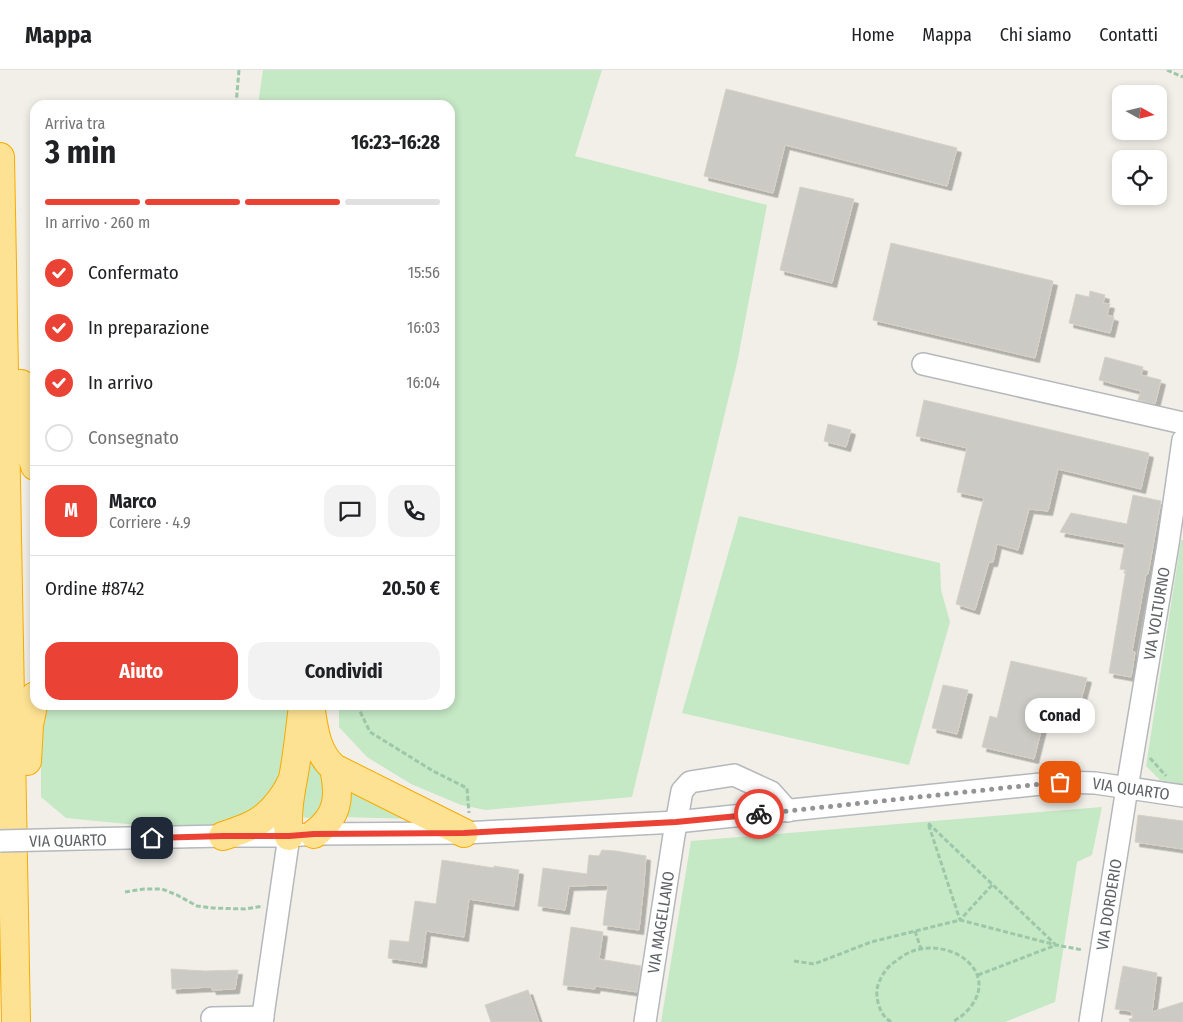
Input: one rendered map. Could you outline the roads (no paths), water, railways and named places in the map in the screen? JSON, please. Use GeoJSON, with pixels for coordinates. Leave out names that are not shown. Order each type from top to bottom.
{"type":"FeatureCollection","features":[{"type":"Feature","properties":{"kind":"highway"},"geometry":{"type":"LineString","coordinates":[[0,150],[18,296],[21,389],[24,422],[30,451]]}},
{"type":"Feature","properties":{"kind":"highway"},"geometry":{"type":"LineString","coordinates":[[0,157],[16,1022]]}},
{"type":"Feature","properties":{"kind":"highway"},"geometry":{"type":"LineString","coordinates":[[23,1022],[27,874],[27,753],[32,710]]}},
{"type":"Feature","properties":{"kind":"highway"},"geometry":{"type":"LineString","coordinates":[[302,710],[287,818],[302,835],[326,824],[335,810],[338,792],[334,768]]}},
{"type":"Feature","properties":{"kind":"highway"},"geometry":{"type":"LineString","coordinates":[[311,710],[318,745],[325,758],[334,768],[469,833]]}},
{"type":"Feature","properties":{"kind":"highway"},"geometry":{"type":"LineString","coordinates":[[223,836],[251,826],[260,820],[281,799],[293,779]]}},
{"type":"Feature","properties":{"kind":"street"},"geometry":{"type":"LineString","coordinates":[[923,364],[1183,424]]}},
{"type":"Feature","properties":{"kind":"street","name":"VIA VOLTURNO"},"geometry":{"type":"LineString","coordinates":[[1127,788],[1168,544],[1182,448]]}},
{"type":"Feature","properties":{"kind":"street","name":"VIA MAGELLANO"},"geometry":{"type":"LineString","coordinates":[[645,1022],[682,791],[690,782],[734,775],[771,792],[788,811]]}},
{"type":"Feature","properties":{"kind":"street","name":"VIA QUARTO"},"geometry":{"type":"LineString","coordinates":[[0,841],[469,833],[676,822],[1060,782],[1095,782],[1174,794]]}},
{"type":"Feature","properties":{"kind":"street","name":"VIA DORDERIO"},"geometry":{"type":"LineString","coordinates":[[1090,1022],[1127,788]]}},
{"type":"Feature","properties":{"kind":"street"},"geometry":{"type":"LineString","coordinates":[[212,1018],[262,1020],[280,902],[302,835]]}},
{"type":"Feature","properties":{"kind":"place","name":"Conad"},"geometry":{"type":"Point","coordinates":[1060,782]}}]}
